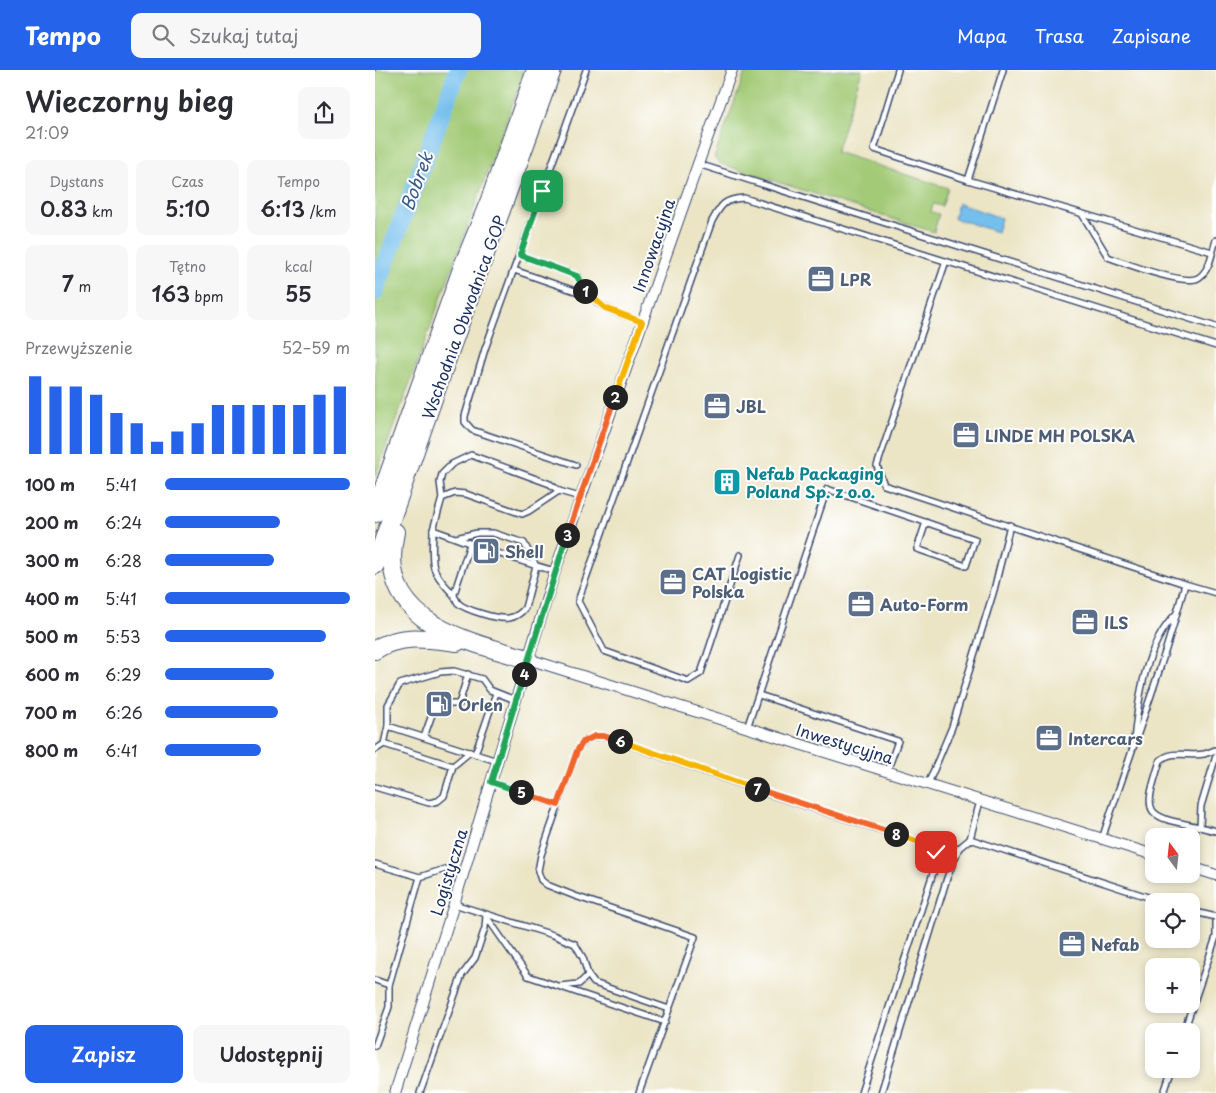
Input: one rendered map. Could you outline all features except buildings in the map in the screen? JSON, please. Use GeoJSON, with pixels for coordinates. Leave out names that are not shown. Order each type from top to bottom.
{"type":"FeatureCollection","features":[{"type":"Feature","properties":{"kind":"highway","name":"Wschodnia Obwodnica GOP"},"geometry":{"type":"LineString","coordinates":[[375,513],[536,70]]}},
{"type":"Feature","properties":{"kind":"highway","name":"Wschodnia Obwodnica GOP"},"geometry":{"type":"LineString","coordinates":[[375,565],[552,70]]}},
{"type":"Feature","properties":{"kind":"highway"},"geometry":{"type":"LineString","coordinates":[[411,461],[391,549],[395,580],[410,607],[421,617],[433,625],[478,645]]}},
{"type":"Feature","properties":{"kind":"highway"},"geometry":{"type":"LineString","coordinates":[[375,650],[396,640],[423,638],[478,645],[529,659]]}},
{"type":"Feature","properties":{"kind":"street","name":"Innowacyjna"},"geometry":{"type":"LineString","coordinates":[[529,659],[555,571],[580,497],[732,70]]}},
{"type":"Feature","properties":{"kind":"street","name":"Inwestycyjna"},"geometry":{"type":"LineString","coordinates":[[529,659],[1145,852]]}},
{"type":"Feature","properties":{"kind":"street","name":"Logistyczna"},"geometry":{"type":"LineString","coordinates":[[395,1093],[529,659]]}},
{"type":"Feature","properties":{"kind":"street"},"geometry":{"type":"LineString","coordinates":[[1200,870],[1216,875]]}},
{"type":"Feature","properties":{"kind":"lane"},"geometry":{"type":"LineString","coordinates":[[576,465],[472,430],[465,422],[465,416],[485,349],[515,270],[585,70]]}},
{"type":"Feature","properties":{"kind":"lane"},"geometry":{"type":"LineString","coordinates":[[898,70],[874,149],[968,180],[1212,252]]}},
{"type":"Feature","properties":{"kind":"lane"},"geometry":{"type":"LineString","coordinates":[[968,180],[1003,70]]}},
{"type":"Feature","properties":{"kind":"lane"},"geometry":{"type":"LineString","coordinates":[[698,164],[1216,327]]}},
{"type":"Feature","properties":{"kind":"lane"},"geometry":{"type":"LineString","coordinates":[[740,555],[701,673],[688,681],[604,651],[578,601],[709,231],[722,204],[733,198],[743,198],[1216,346]]}},
{"type":"Feature","properties":{"kind":"lane"},"geometry":{"type":"LineString","coordinates":[[1082,214],[1108,257],[1185,281],[1198,278],[1208,266],[1216,240]]}},
{"type":"Feature","properties":{"kind":"lane"},"geometry":{"type":"LineString","coordinates":[[520,255],[577,276],[585,291],[605,308],[642,322]]}},
{"type":"Feature","properties":{"kind":"lane"},"geometry":{"type":"LineString","coordinates":[[946,261],[877,466],[884,485],[1216,593]]}},
{"type":"Feature","properties":{"kind":"lane"},"geometry":{"type":"LineString","coordinates":[[515,270],[578,292],[585,291]]}},
{"type":"Feature","properties":{"kind":"lane"},"geometry":{"type":"LineString","coordinates":[[456,538],[477,533],[493,533],[524,543],[536,566],[525,608],[521,613],[509,618],[499,618],[471,610],[458,602],[454,594],[441,583],[434,569],[432,554],[433,530],[443,498],[440,482],[442,474],[452,464],[471,455],[550,484],[559,491],[580,497]]}},
{"type":"Feature","properties":{"kind":"lane"},"geometry":{"type":"LineString","coordinates":[[747,728],[827,489],[975,538],[966,566],[917,549],[926,522]]}},
{"type":"Feature","properties":{"kind":"lane"},"geometry":{"type":"LineString","coordinates":[[443,498],[455,493],[467,494],[522,514],[559,491]]}},
{"type":"Feature","properties":{"kind":"lane"},"geometry":{"type":"LineString","coordinates":[[928,785],[951,727],[994,590],[1010,525]]}},
{"type":"Feature","properties":{"kind":"lane"},"geometry":{"type":"LineString","coordinates":[[433,530],[555,571]]}},
{"type":"Feature","properties":{"kind":"lane"},"geometry":{"type":"LineString","coordinates":[[454,594],[470,544]]}},
{"type":"Feature","properties":{"kind":"lane"},"geometry":{"type":"LineString","coordinates":[[1102,839],[1133,749],[1185,584]]}},
{"type":"Feature","properties":{"kind":"lane"},"geometry":{"type":"LineString","coordinates":[[1133,749],[1138,699],[1156,641],[1166,624],[1177,612]]}},
{"type":"Feature","properties":{"kind":"lane"},"geometry":{"type":"LineString","coordinates":[[375,750],[384,744],[388,726],[388,705],[400,684],[440,672],[454,671],[482,678],[491,690],[515,700]]}},
{"type":"Feature","properties":{"kind":"lane"},"geometry":{"type":"LineString","coordinates":[[424,737],[434,709],[446,704],[459,704],[468,674]]}},
{"type":"Feature","properties":{"kind":"lane"},"geometry":{"type":"LineString","coordinates":[[375,786],[429,803],[444,796],[453,766],[473,753],[496,693]]}},
{"type":"Feature","properties":{"kind":"lane"},"geometry":{"type":"LineString","coordinates":[[759,695],[898,741],[887,772]]}},
{"type":"Feature","properties":{"kind":"lane"},"geometry":{"type":"LineString","coordinates":[[388,726],[497,761]]}},
{"type":"Feature","properties":{"kind":"lane"},"geometry":{"type":"LineString","coordinates":[[639,1093],[695,937],[575,896],[547,885],[541,880],[538,871],[541,855],[577,751],[583,742],[595,736],[604,736],[922,843],[936,852],[937,864],[861,1093]]}},
{"type":"Feature","properties":{"kind":"lane"},"geometry":{"type":"LineString","coordinates":[[384,744],[453,766]]}},
{"type":"Feature","properties":{"kind":"lane"},"geometry":{"type":"LineString","coordinates":[[1216,750],[1204,754],[1175,754],[1164,757],[1160,761],[1149,797],[1150,805],[1156,815],[1168,821],[1216,831]]}},
{"type":"Feature","properties":{"kind":"lane"},"geometry":{"type":"LineString","coordinates":[[1200,827],[1201,806],[1216,756]]}},
{"type":"Feature","properties":{"kind":"lane"},"geometry":{"type":"LineString","coordinates":[[491,782],[558,805]]}},
{"type":"Feature","properties":{"kind":"lane"},"geometry":{"type":"LineString","coordinates":[[881,1093],[947,878],[959,848],[970,839],[980,801]]}},
{"type":"Feature","properties":{"kind":"lane"},"geometry":{"type":"LineString","coordinates":[[970,839],[1145,896]]}},
{"type":"Feature","properties":{"kind":"lane"},"geometry":{"type":"LineString","coordinates":[[375,864],[420,877],[445,869],[464,871]]}},
{"type":"Feature","properties":{"kind":"lane"},"geometry":{"type":"LineString","coordinates":[[375,1046],[389,1007],[389,985],[420,877]]}},
{"type":"Feature","properties":{"kind":"lane"},"geometry":{"type":"LineString","coordinates":[[454,904],[553,935],[575,944],[594,983],[669,1009]]}},
{"type":"Feature","properties":{"kind":"lane"},"geometry":{"type":"LineString","coordinates":[[1200,913],[1216,917]]}},
{"type":"Feature","properties":{"kind":"lane"},"geometry":{"type":"LineString","coordinates":[[486,915],[528,976],[665,1022]]}},
{"type":"Feature","properties":{"kind":"lane"},"geometry":{"type":"LineString","coordinates":[[420,1093],[461,975],[475,958],[485,928],[486,915]]}},
{"type":"Feature","properties":{"kind":"lane"},"geometry":{"type":"LineString","coordinates":[[1187,1023],[1216,937],[1216,921]]}},
{"type":"Feature","properties":{"kind":"lane"},"geometry":{"type":"LineString","coordinates":[[557,986],[579,984],[589,975]]}},
{"type":"Feature","properties":{"kind":"lane"},"geometry":{"type":"LineString","coordinates":[[375,980],[389,985]]}},
{"type":"Feature","properties":{"kind":"lane"},"geometry":{"type":"LineString","coordinates":[[1164,1093],[1169,1078]]}},
{"type":"Feature","properties":{"kind":"green space"},"geometry":{"type":"Polygon","coordinates":[[[375,70],[525,70],[375,477],[375,70]]]}},
{"type":"Feature","properties":{"kind":"green space"},"geometry":{"type":"Polygon","coordinates":[[[746,70],[862,70],[836,152],[948,188],[942,206],[933,204],[931,212],[939,214],[934,232],[721,164],[714,158],[746,70]]]}},
{"type":"Feature","properties":{"kind":"water"},"geometry":{"type":"Polygon","coordinates":[[[958,203],[1001,218],[997,232],[954,218],[958,203]]]}},
{"type":"Feature","properties":{"kind":"waterway","name":"Bobrek"},"geometry":{"type":"LineString","coordinates":[[375,292],[458,70]]}},
{"type":"Feature","properties":{"kind":"place","name":"LPR"},"geometry":{"type":"Point","coordinates":[821,279]}},
{"type":"Feature","properties":{"kind":"place","name":"JBL"},"geometry":{"type":"Point","coordinates":[717,406]}},
{"type":"Feature","properties":{"kind":"place","name":"LINDE MH POLSKA"},"geometry":{"type":"Point","coordinates":[966,435]}},
{"type":"Feature","properties":{"kind":"place","name":"Nefab Packaging Poland Sp. z o.o."},"geometry":{"type":"Point","coordinates":[727,482]}},
{"type":"Feature","properties":{"kind":"place","name":"Shell"},"geometry":{"type":"Point","coordinates":[486,551]}},
{"type":"Feature","properties":{"kind":"place","name":"CAT Logistic Polska"},"geometry":{"type":"Point","coordinates":[673,582]}},
{"type":"Feature","properties":{"kind":"place","name":"Auto-Form"},"geometry":{"type":"Point","coordinates":[861,604]}},
{"type":"Feature","properties":{"kind":"place","name":"ILS"},"geometry":{"type":"Point","coordinates":[1085,622]}},
{"type":"Feature","properties":{"kind":"place","name":"Orlen"},"geometry":{"type":"Point","coordinates":[439,704]}},
{"type":"Feature","properties":{"kind":"place","name":"Intercars"},"geometry":{"type":"Point","coordinates":[1049,738]}},
{"type":"Feature","properties":{"kind":"place","name":"Nefab"},"geometry":{"type":"Point","coordinates":[1072,944]}},
{"type":"Feature","properties":{"kind":"route"},"geometry":{"type":"LineString","coordinates":[[542,191],[520,255],[577,276],[585,291],[605,308],[642,322],[555,571],[491,782],[558,805],[577,751],[583,742],[595,736],[604,736],[922,843],[936,852]]}}]}
